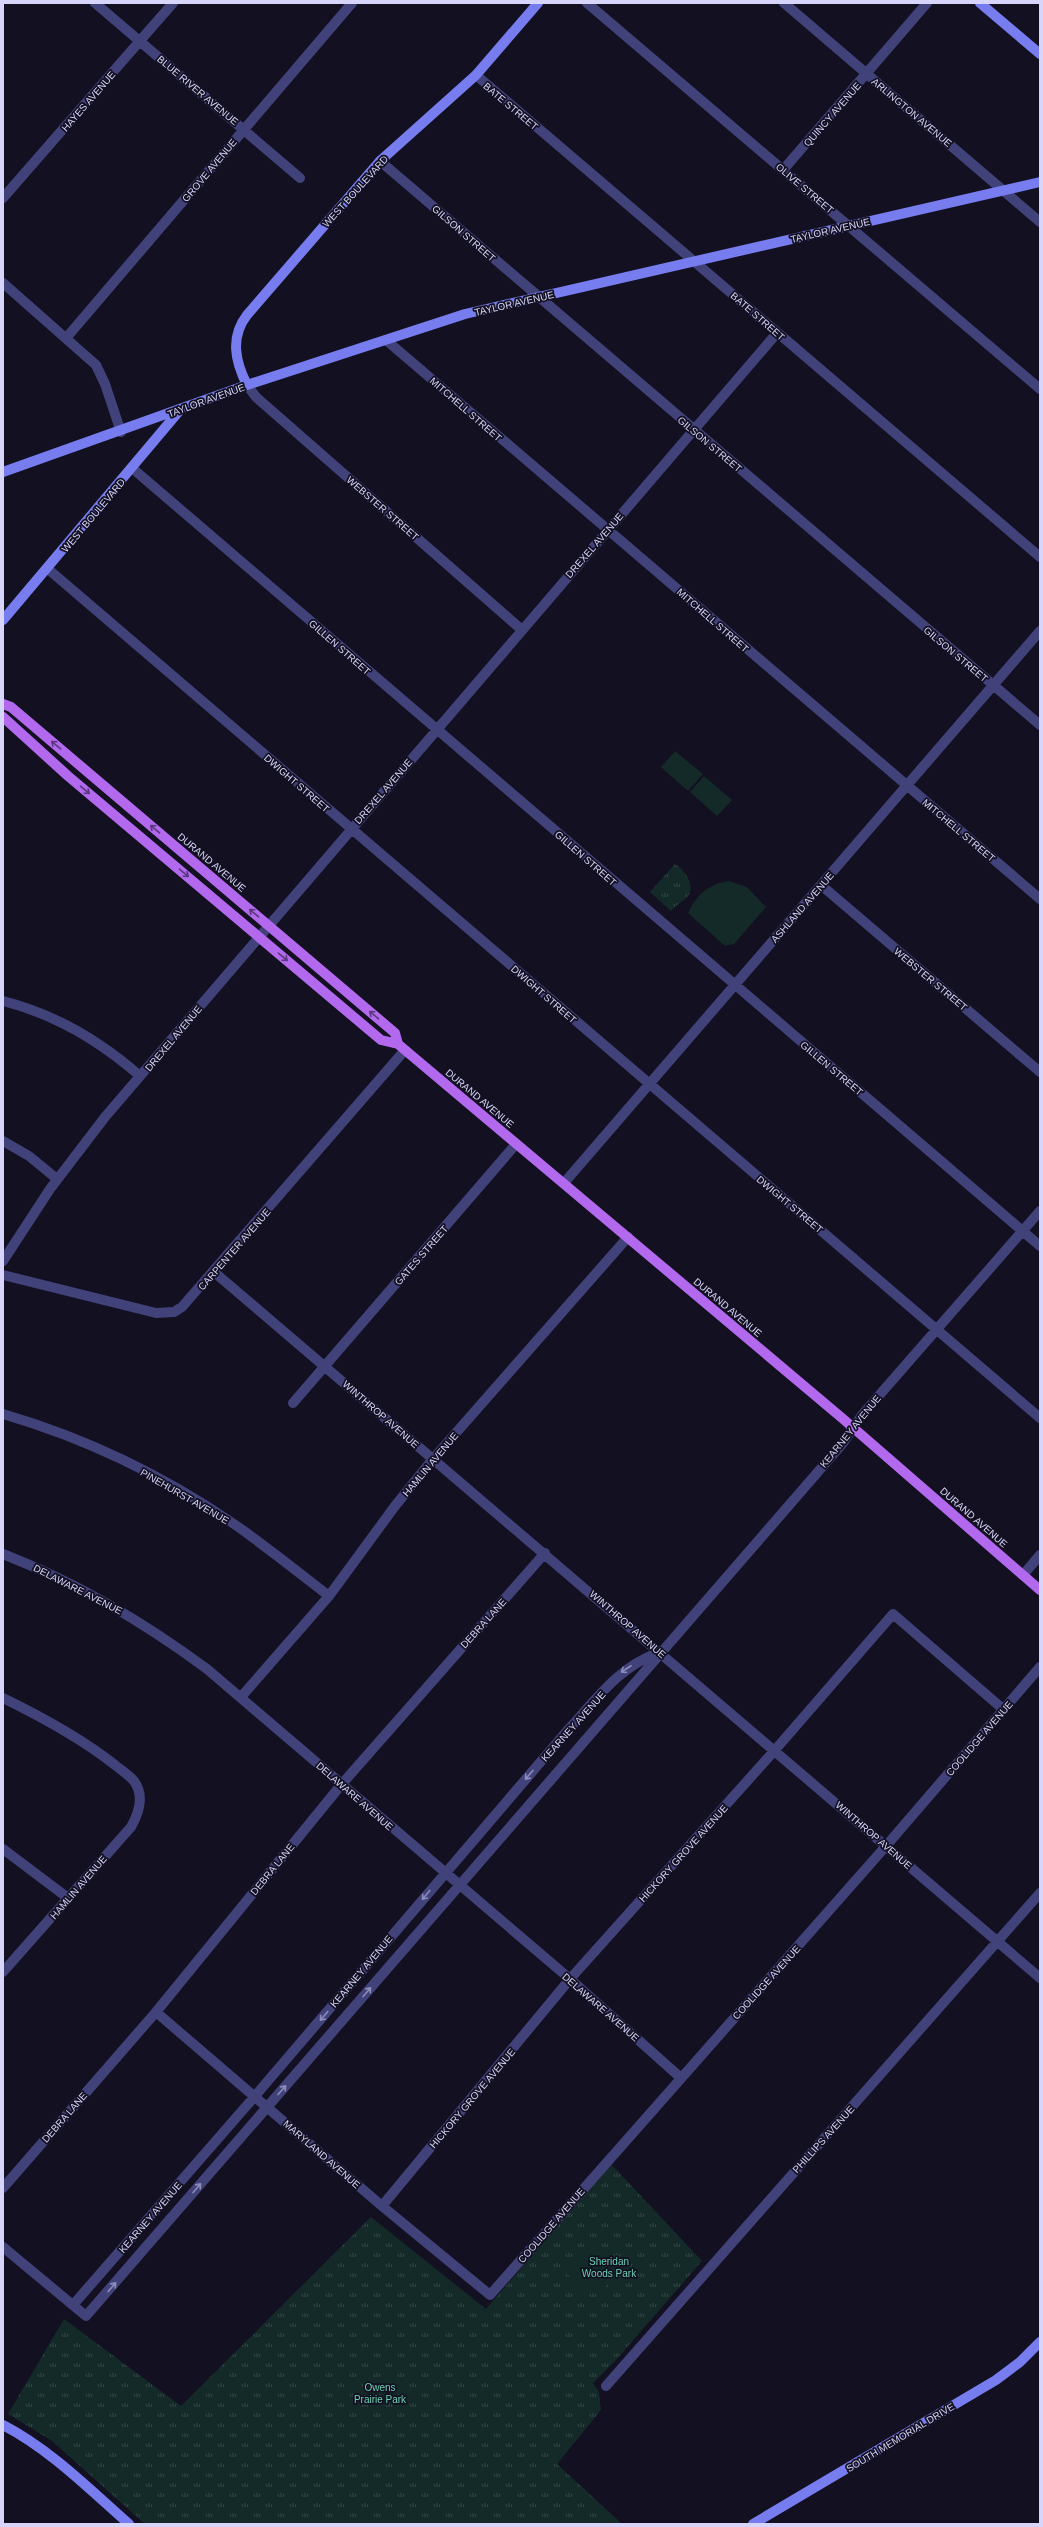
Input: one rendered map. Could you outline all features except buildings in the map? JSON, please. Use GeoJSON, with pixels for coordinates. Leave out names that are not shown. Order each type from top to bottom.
{"type":"FeatureCollection","features":[{"type":"Feature","properties":{"kind":"main road","name":"DURAND AVENUE"},"geometry":{"type":"LineString","coordinates":[[3,704],[11,707],[395,1033],[402,1047],[628,1237],[1040,1590]]}},
{"type":"Feature","properties":{"kind":"main road","name":"DURAND AVENUE"},"geometry":{"type":"LineString","coordinates":[[3,717],[57,766],[384,1043],[402,1047]]}},
{"type":"Feature","properties":{"kind":"street","name":"BLUE RIVER AVENUE"},"geometry":{"type":"LineString","coordinates":[[96,3],[300,178]]}},
{"type":"Feature","properties":{"kind":"street","name":"HAYES AVENUE"},"geometry":{"type":"LineString","coordinates":[[3,198],[173,3]]}},
{"type":"Feature","properties":{"kind":"street","name":"GROVE AVENUE"},"geometry":{"type":"LineString","coordinates":[[67,338],[243,129],[352,3]]}},
{"type":"Feature","properties":{"kind":"street","name":"WEST BOULEVARD"},"geometry":{"type":"LineString","coordinates":[[247,385],[238,365],[235,348],[237,332],[243,320],[380,161],[476,75],[538,3]]}},
{"type":"Feature","properties":{"kind":"street","name":"OLIVE STREET"},"geometry":{"type":"LineString","coordinates":[[587,3],[1040,389]]}},
{"type":"Feature","properties":{"kind":"street","name":"ARLINGTON AVENUE"},"geometry":{"type":"LineString","coordinates":[[784,3],[1040,222]]}},
{"type":"Feature","properties":{"kind":"street","name":"QUINCY AVENUE"},"geometry":{"type":"LineString","coordinates":[[783,170],[927,3]]}},
{"type":"Feature","properties":{"kind":"street"},"geometry":{"type":"LineString","coordinates":[[980,3],[1040,54]]}},
{"type":"Feature","properties":{"kind":"street","name":"BATE STREET"},"geometry":{"type":"LineString","coordinates":[[476,75],[1040,557]]}},
{"type":"Feature","properties":{"kind":"street","name":"GILSON STREET"},"geometry":{"type":"LineString","coordinates":[[380,161],[1040,725]]}},
{"type":"Feature","properties":{"kind":"street","name":"TAYLOR AVENUE"},"geometry":{"type":"LineString","coordinates":[[3,472],[121,432],[181,408],[247,385],[465,314],[1040,182]]}},
{"type":"Feature","properties":{"kind":"street"},"geometry":{"type":"LineString","coordinates":[[3,283],[96,365],[121,432]]}},
{"type":"Feature","properties":{"kind":"street","name":"DREXEL AVENUE"},"geometry":{"type":"LineString","coordinates":[[3,1261],[57,1179],[140,1076],[777,332]]}},
{"type":"Feature","properties":{"kind":"street","name":"MITCHELL STREET"},"geometry":{"type":"LineString","coordinates":[[386,340],[1040,899]]}},
{"type":"Feature","properties":{"kind":"street","name":"WEBSTER STREET"},"geometry":{"type":"LineString","coordinates":[[247,385],[256,397],[522,630]]}},
{"type":"Feature","properties":{"kind":"street","name":"WEST BOULEVARD"},"geometry":{"type":"LineString","coordinates":[[3,620],[48,569],[181,408]]}},
{"type":"Feature","properties":{"kind":"street","name":"GILLEN STREET"},"geometry":{"type":"LineString","coordinates":[[132,468],[1040,1246]]}},
{"type":"Feature","properties":{"kind":"street","name":"DWIGHT STREET"},"geometry":{"type":"LineString","coordinates":[[48,569],[1040,1418]]}},
{"type":"Feature","properties":{"kind":"street","name":"ASHLAND AVENUE"},"geometry":{"type":"LineString","coordinates":[[564,1183],[1040,631]]}},
{"type":"Feature","properties":{"kind":"street","name":"WEBSTER STREET"},"geometry":{"type":"LineString","coordinates":[[821,885],[1040,1072]]}},
{"type":"Feature","properties":{"kind":"street"},"geometry":{"type":"LineString","coordinates":[[3,1001],[39,1012],[86,1035],[140,1076]]}},
{"type":"Feature","properties":{"kind":"street","name":"CARPENTER AVENUE"},"geometry":{"type":"LineString","coordinates":[[3,1275],[156,1313],[165,1314],[182,1307],[214,1272],[402,1047]]}},
{"type":"Feature","properties":{"kind":"street"},"geometry":{"type":"LineString","coordinates":[[3,1141],[29,1156],[57,1179]]}},
{"type":"Feature","properties":{"kind":"street","name":"GATES STREET"},"geometry":{"type":"LineString","coordinates":[[293,1403],[516,1144]]}},
{"type":"Feature","properties":{"kind":"street","name":"KEARNEY AVENUE"},"geometry":{"type":"LineString","coordinates":[[660,1652],[643,1658],[621,1672],[444,1874],[255,2096],[73,2305],[86,2316],[268,2107],[1040,1211]]}},
{"type":"Feature","properties":{"kind":"street","name":"HAMLIN AVENUE"},"geometry":{"type":"LineString","coordinates":[[241,1697],[329,1596],[395,1506],[432,1459],[628,1237]]}},
{"type":"Feature","properties":{"kind":"street","name":"WINTHROP AVENUE"},"geometry":{"type":"LineString","coordinates":[[214,1272],[432,1459],[545,1553],[1040,1978]]}},
{"type":"Feature","properties":{"kind":"street","name":"PINEHURST AVENUE"},"geometry":{"type":"LineString","coordinates":[[3,1414],[31,1422],[102,1450],[170,1484],[234,1524],[329,1596]]}},
{"type":"Feature","properties":{"kind":"street","name":"DEBRA LANE"},"geometry":{"type":"LineString","coordinates":[[3,2188],[156,2012],[341,1784],[545,1553]]}},
{"type":"Feature","properties":{"kind":"street","name":"DELAWARE AVENUE"},"geometry":{"type":"LineString","coordinates":[[3,1554],[47,1571],[109,1603],[160,1634],[241,1697],[444,1874],[570,1979],[681,2078]]}},
{"type":"Feature","properties":{"kind":"street"},"geometry":{"type":"LineString","coordinates":[[1023,1575],[1040,1555]]}},
{"type":"Feature","properties":{"kind":"street","name":"HICKORY GROVE AVENUE"},"geometry":{"type":"LineString","coordinates":[[382,2206],[570,1979],[775,1750],[893,1614],[1004,1710]]}},
{"type":"Feature","properties":{"kind":"street","name":"COOLIDGE AVENUE"},"geometry":{"type":"LineString","coordinates":[[490,2295],[886,1846],[1040,1668]]}},
{"type":"Feature","properties":{"kind":"street","name":"HAMLIN AVENUE"},"geometry":{"type":"LineString","coordinates":[[3,1698],[35,1713],[104,1756],[134,1781],[140,1796],[138,1815],[131,1827],[3,1972]]}},
{"type":"Feature","properties":{"kind":"street"},"geometry":{"type":"LineString","coordinates":[[3,1849],[68,1898]]}},
{"type":"Feature","properties":{"kind":"street","name":"PHILLIPS AVENUE"},"geometry":{"type":"LineString","coordinates":[[606,2386],[1040,1893]]}},
{"type":"Feature","properties":{"kind":"street","name":"MARYLAND AVENUE"},"geometry":{"type":"LineString","coordinates":[[156,2012],[382,2206],[490,2295]]}},
{"type":"Feature","properties":{"kind":"street"},"geometry":{"type":"LineString","coordinates":[[3,2248],[73,2305]]}},
{"type":"Feature","properties":{"kind":"street","name":"SOUTH MEMORIAL DRIVE"},"geometry":{"type":"LineString","coordinates":[[753,2524],[996,2380],[1020,2362],[1040,2342]]}},
{"type":"Feature","properties":{"kind":"street"},"geometry":{"type":"LineString","coordinates":[[3,2425],[36,2444],[57,2460],[128,2524]]}},
{"type":"Feature","properties":{"kind":"green space"},"geometry":{"type":"Polygon","coordinates":[[[675,751],[703,774],[688,791],[661,767],[675,751]]]}},
{"type":"Feature","properties":{"kind":"green space"},"geometry":{"type":"Polygon","coordinates":[[[704,776],[732,800],[717,816],[690,792],[704,776]]]}},
{"type":"Feature","properties":{"kind":"green space"},"geometry":{"type":"Polygon","coordinates":[[[675,864],[688,878],[691,887],[688,896],[671,911],[650,892],[675,864]]]}},
{"type":"Feature","properties":{"kind":"green space"},"geometry":{"type":"Polygon","coordinates":[[[729,881],[747,887],[766,907],[734,944],[725,946],[688,913],[695,900],[704,891],[722,882],[729,881]]]}},
{"type":"Feature","properties":{"kind":"green space","name":"Owens Prairie Park"},"geometry":{"type":"Polygon","coordinates":[[[611,2164],[702,2261],[616,2360],[593,2383],[599,2392],[601,2410],[557,2464],[622,2524],[145,2524],[52,2441],[8,2414],[64,2319],[181,2406],[371,2217],[486,2309],[611,2164]]]}},
{"type":"Feature","properties":{"kind":"green space","name":"Sheridan Woods Park"},"geometry":{"type":"Polygon","coordinates":[[[587,2243],[592,2243],[617,2265],[612,2280],[592,2294],[579,2288],[567,2273],[568,2266],[587,2243]]]}}]}
